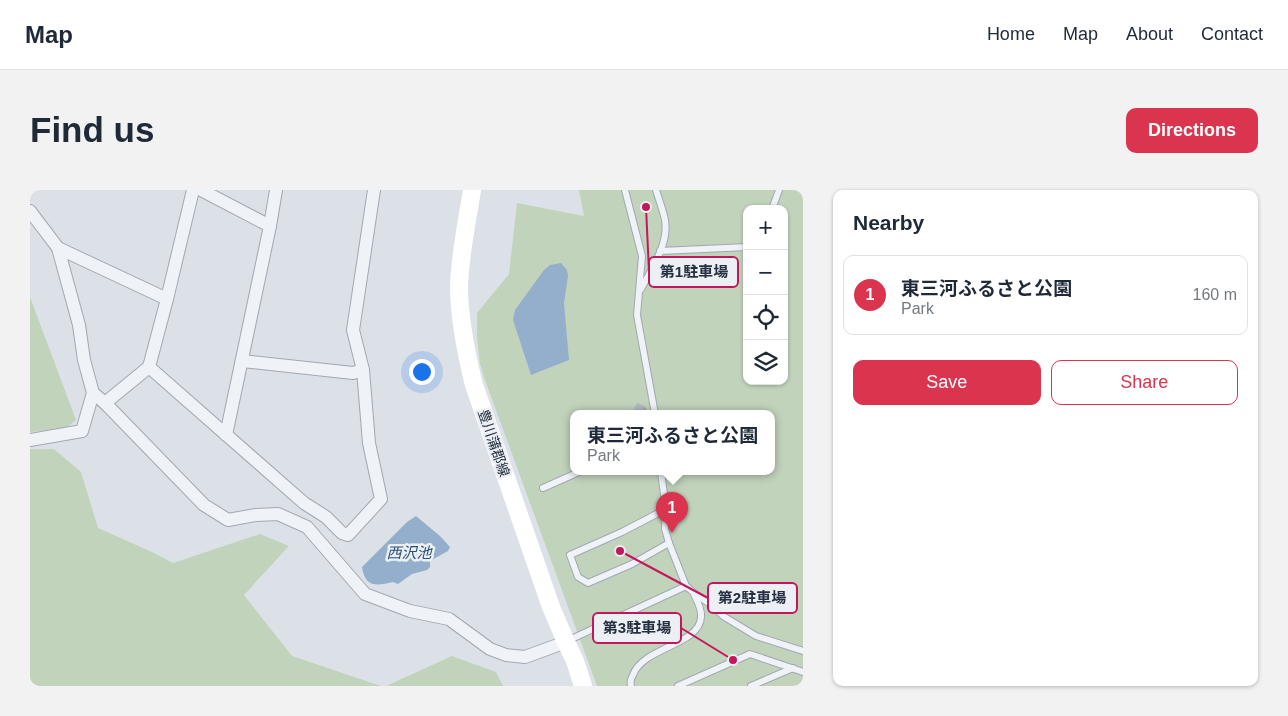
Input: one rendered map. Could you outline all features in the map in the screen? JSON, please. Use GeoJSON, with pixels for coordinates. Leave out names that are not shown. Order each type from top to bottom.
{"type":"FeatureCollection","features":[{"type":"Feature","properties":{"kind":"main road","name":"豊川蒲郡線"},"geometry":{"type":"LineString","coordinates":[[472,190],[459,286],[467,356],[474,385],[551,607],[576,661],[583,686]]}},
{"type":"Feature","properties":{"kind":"street"},"geometry":{"type":"LineString","coordinates":[[104,403],[149,367],[192,190]]}},
{"type":"Feature","properties":{"kind":"street"},"geometry":{"type":"LineString","coordinates":[[201,190],[270,226]]}},
{"type":"Feature","properties":{"kind":"street"},"geometry":{"type":"LineString","coordinates":[[226,435],[276,190]]}},
{"type":"Feature","properties":{"kind":"street"},"geometry":{"type":"LineString","coordinates":[[149,367],[304,503],[326,517],[342,533],[348,535],[381,499],[369,443],[363,370],[352,330],[374,190]]}},
{"type":"Feature","properties":{"kind":"street"},"geometry":{"type":"LineString","coordinates":[[30,211],[58,248],[79,325],[84,360],[93,394],[82,431],[30,440]]}},
{"type":"Feature","properties":{"kind":"street"},"geometry":{"type":"LineString","coordinates":[[58,248],[167,299]]}},
{"type":"Feature","properties":{"kind":"street"},"geometry":{"type":"LineString","coordinates":[[242,361],[353,373],[363,370]]}},
{"type":"Feature","properties":{"kind":"street"},"geometry":{"type":"LineString","coordinates":[[93,394],[204,505],[228,520],[256,515],[278,514],[308,527],[365,594],[410,611],[448,619],[490,649],[506,655],[525,657],[566,642]]}},
{"type":"Feature","properties":{"kind":"lane"},"geometry":{"type":"LineString","coordinates":[[625,190],[642,256],[637,315],[654,410]]}},
{"type":"Feature","properties":{"kind":"lane"},"geometry":{"type":"LineString","coordinates":[[640,292],[660,251],[665,232],[665,221],[656,190]]}},
{"type":"Feature","properties":{"kind":"lane"},"geometry":{"type":"LineString","coordinates":[[773,205],[779,190]]}},
{"type":"Feature","properties":{"kind":"lane"},"geometry":{"type":"LineString","coordinates":[[660,251],[743,247]]}},
{"type":"Feature","properties":{"kind":"lane"},"geometry":{"type":"LineString","coordinates":[[543,488],[572,475]]}},
{"type":"Feature","properties":{"kind":"lane"},"geometry":{"type":"LineString","coordinates":[[661,475],[666,509],[665,529],[686,586],[714,606],[723,616],[756,636],[803,651]]}},
{"type":"Feature","properties":{"kind":"lane"},"geometry":{"type":"LineString","coordinates":[[666,509],[622,532],[570,555],[578,577],[588,583],[632,564],[669,543]]}},
{"type":"Feature","properties":{"kind":"lane"},"geometry":{"type":"LineString","coordinates":[[566,642],[686,586]]}},
{"type":"Feature","properties":{"kind":"lane"},"geometry":{"type":"LineString","coordinates":[[632,686],[630,681],[639,664],[691,635],[699,627],[700,606],[694,593]]}},
{"type":"Feature","properties":{"kind":"lane"},"geometry":{"type":"LineString","coordinates":[[678,686],[750,654],[803,672]]}},
{"type":"Feature","properties":{"kind":"lane"},"geometry":{"type":"LineString","coordinates":[[751,686],[792,668]]}},
{"type":"Feature","properties":{"kind":"green space"},"geometry":{"type":"Polygon","coordinates":[[[579,190],[803,190],[803,686],[597,686],[480,364],[477,313],[509,274],[517,203],[584,216],[579,190]]]}},
{"type":"Feature","properties":{"kind":"green space"},"geometry":{"type":"Polygon","coordinates":[[[30,297],[76,420],[66,428],[30,432],[30,297]]]}},
{"type":"Feature","properties":{"kind":"green space"},"geometry":{"type":"Polygon","coordinates":[[[30,449],[54,449],[81,472],[98,528],[173,563],[260,534],[289,546],[244,595],[292,656],[381,686],[30,686],[30,449]]]}},
{"type":"Feature","properties":{"kind":"green space"},"geometry":{"type":"Polygon","coordinates":[[[452,656],[496,672],[503,686],[386,686],[452,656]]]}},
{"type":"Feature","properties":{"kind":"water"},"geometry":{"type":"Polygon","coordinates":[[[561,263],[567,270],[568,276],[564,303],[569,360],[531,375],[513,320],[515,310],[544,270],[550,265],[561,263]]]}},
{"type":"Feature","properties":{"kind":"water","name":"西沢池"},"geometry":{"type":"Polygon","coordinates":[[[416,516],[440,536],[450,547],[448,551],[430,561],[430,567],[427,570],[412,574],[398,584],[393,582],[377,585],[369,582],[362,567],[407,522],[416,516]]]}},
{"type":"Feature","properties":{"kind":"building"},"geometry":{"type":"Polygon","coordinates":[[[637,403],[645,406],[644,410],[634,410],[637,403]]]}},
{"type":"Feature","properties":{"kind":"place","name":"第1駐車場"},"geometry":{"type":"Point","coordinates":[646,207]}},
{"type":"Feature","properties":{"kind":"place","name":"東三河ふるさと公園"},"geometry":{"type":"Point","coordinates":[672,533]}},
{"type":"Feature","properties":{"kind":"place","name":"第2駐車場"},"geometry":{"type":"Point","coordinates":[620,551]}},
{"type":"Feature","properties":{"kind":"place","name":"第3駐車場"},"geometry":{"type":"Point","coordinates":[733,660]}}]}
